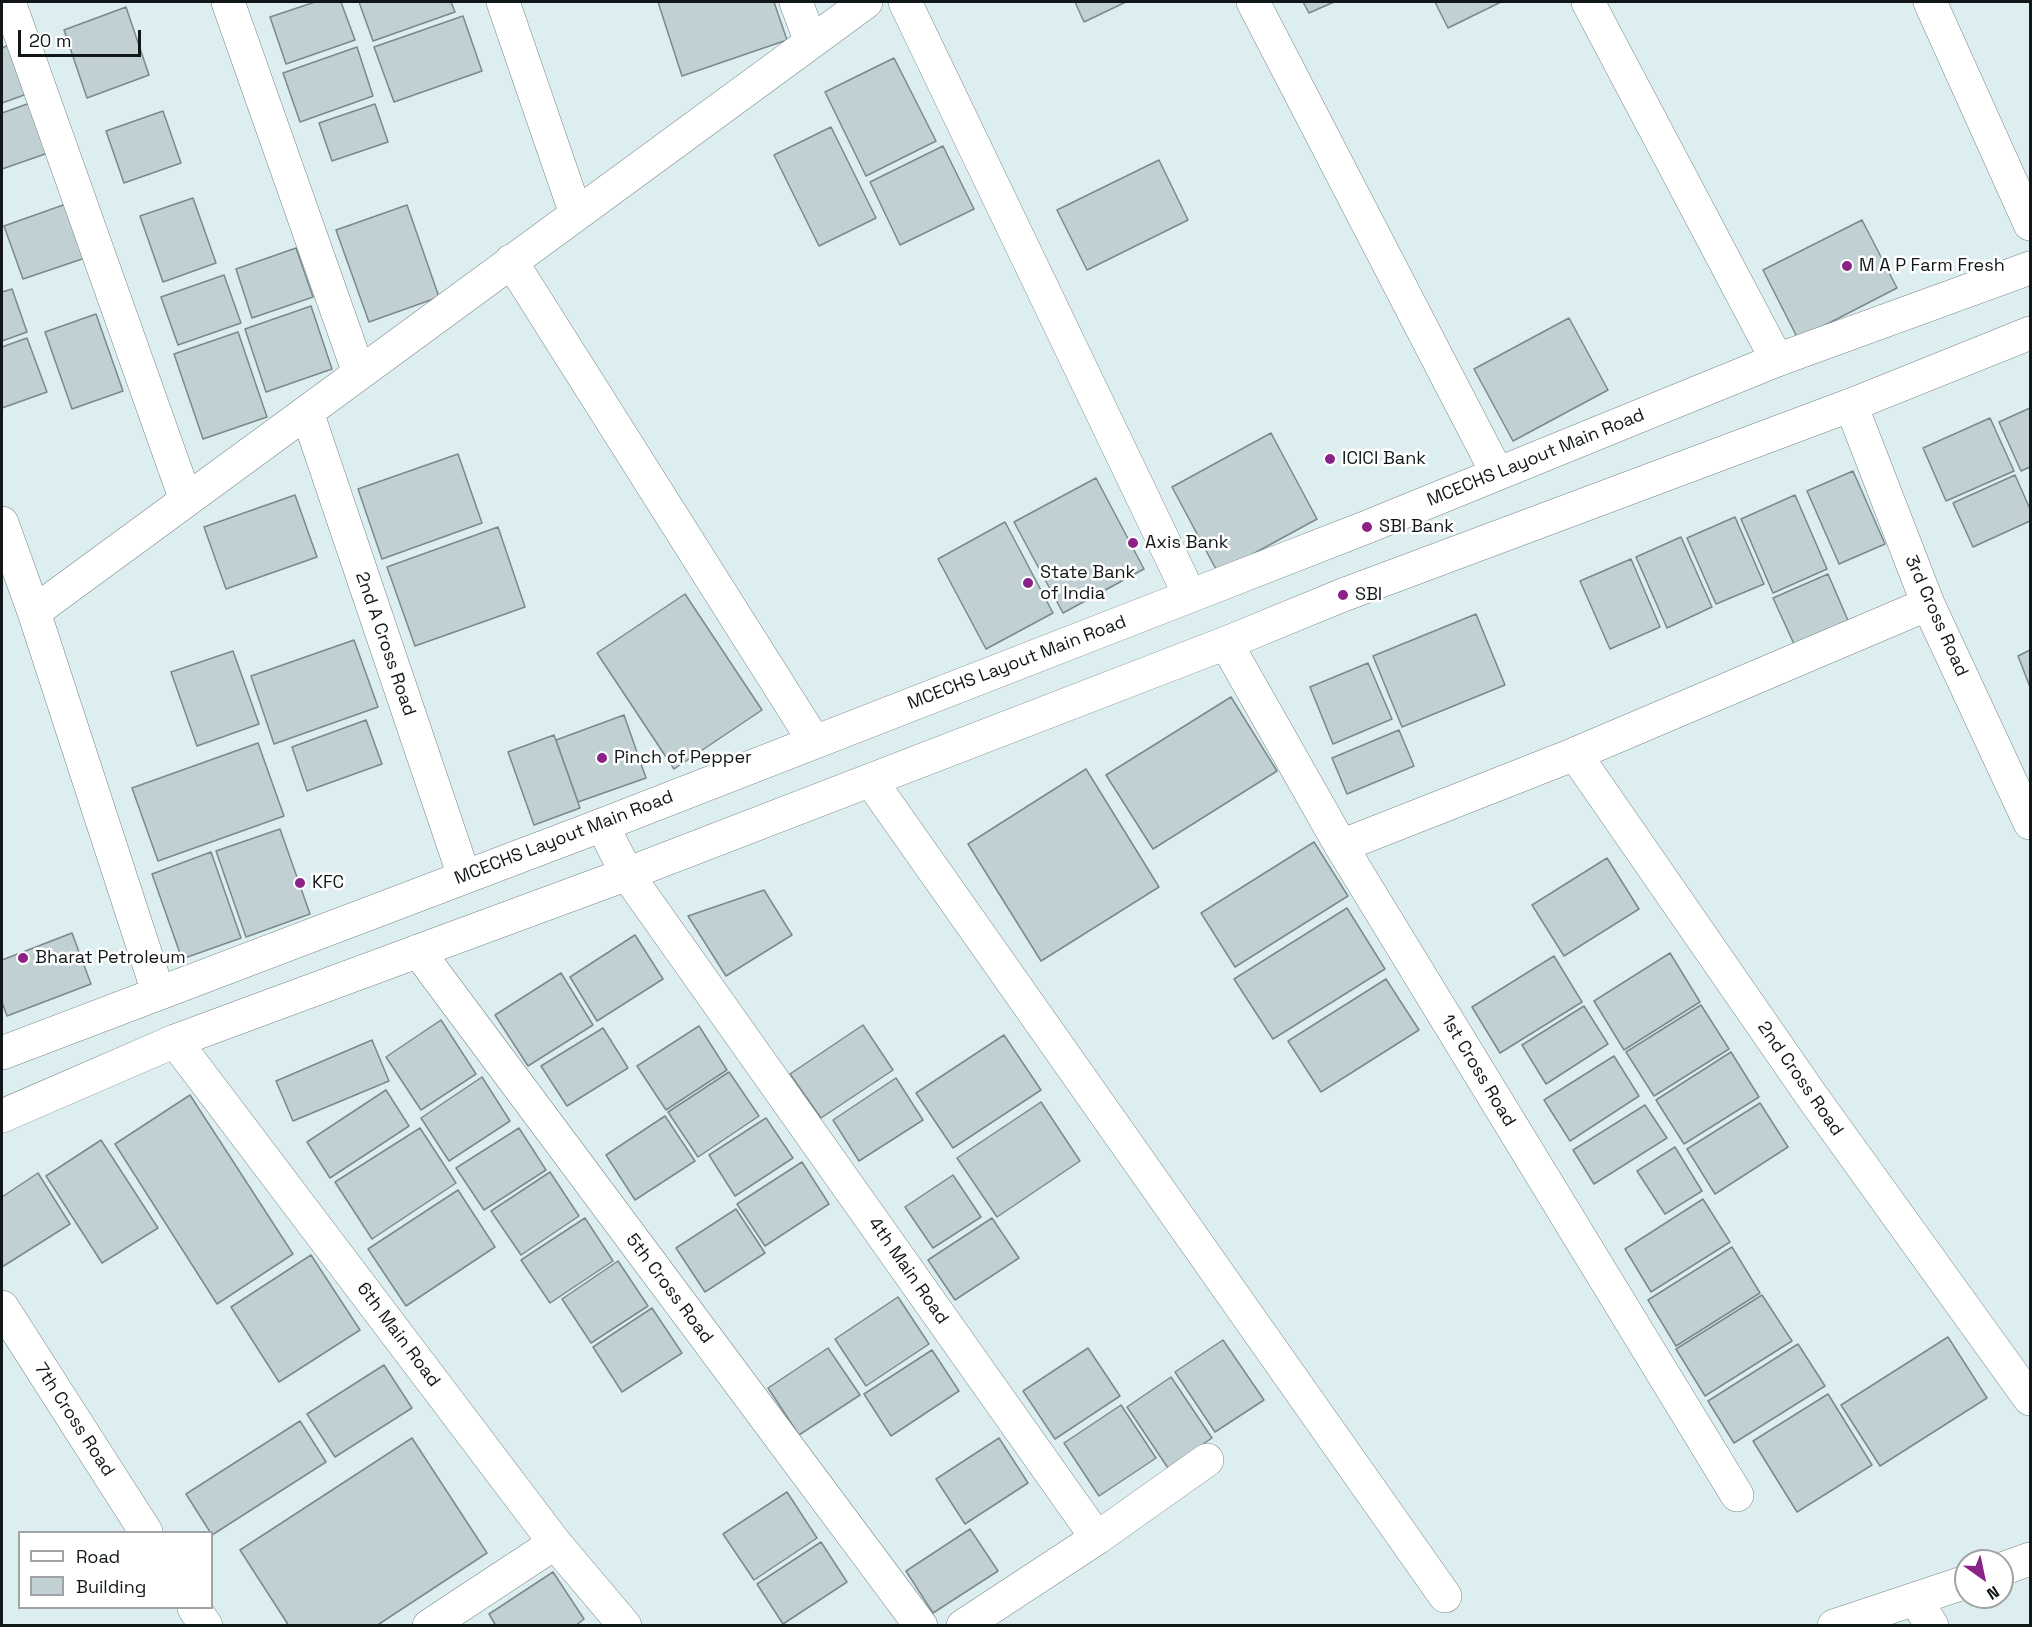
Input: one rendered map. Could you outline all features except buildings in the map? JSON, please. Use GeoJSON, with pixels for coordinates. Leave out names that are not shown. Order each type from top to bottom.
{"type":"FeatureCollection","features":[{"type":"Feature","properties":{"kind":"street"},"geometry":{"type":"LineString","coordinates":[[9,2],[186,500]]}},
{"type":"Feature","properties":{"kind":"street"},"geometry":{"type":"LineString","coordinates":[[228,2],[359,373]]}},
{"type":"Feature","properties":{"kind":"street"},"geometry":{"type":"LineString","coordinates":[[503,2],[576,214]]}},
{"type":"Feature","properties":{"kind":"street"},"geometry":{"type":"LineString","coordinates":[[796,2],[811,42]]}},
{"type":"Feature","properties":{"kind":"street"},"geometry":{"type":"LineString","coordinates":[[34,612],[866,2]]}},
{"type":"Feature","properties":{"kind":"street"},"geometry":{"type":"LineString","coordinates":[[905,2],[1190,596]]}},
{"type":"Feature","properties":{"kind":"street"},"geometry":{"type":"LineString","coordinates":[[1253,2],[1497,473]]}},
{"type":"Feature","properties":{"kind":"street"},"geometry":{"type":"LineString","coordinates":[[1588,2],[1778,360]]}},
{"type":"Feature","properties":{"kind":"street"},"geometry":{"type":"LineString","coordinates":[[1930,2],[2031,224]]}},
{"type":"Feature","properties":{"kind":"street"},"geometry":{"type":"LineString","coordinates":[[512,261],[814,741]]}},
{"type":"Feature","properties":{"kind":"street","name":"MCECHS Layout Main Road"},"geometry":{"type":"LineString","coordinates":[[2,1053],[602,825],[1190,596],[1778,360],[2031,268]]}},
{"type":"Feature","properties":{"kind":"street"},"geometry":{"type":"LineString","coordinates":[[2,1116],[176,1041],[871,781],[1227,643],[1353,591],[1851,405],[2031,333]]}},
{"type":"Feature","properties":{"kind":"street","name":"3rd Cross Road"},"geometry":{"type":"LineString","coordinates":[[1851,405],[1929,604],[2031,823]]}},
{"type":"Feature","properties":{"kind":"street","name":"2nd A Cross Road"},"geometry":{"type":"LineString","coordinates":[[307,412],[464,876]]}},
{"type":"Feature","properties":{"kind":"street"},"geometry":{"type":"LineString","coordinates":[[2,523],[34,612],[158,992]]}},
{"type":"Feature","properties":{"kind":"street"},"geometry":{"type":"LineString","coordinates":[[1341,846],[1575,754],[1929,604]]}},
{"type":"Feature","properties":{"kind":"street","name":"1st Cross Road"},"geometry":{"type":"LineString","coordinates":[[1227,643],[1341,846],[1737,1495]]}},
{"type":"Feature","properties":{"kind":"street","name":"2nd Cross Road"},"geometry":{"type":"LineString","coordinates":[[1575,754],[1811,1095],[2031,1400]]}},
{"type":"Feature","properties":{"kind":"street"},"geometry":{"type":"LineString","coordinates":[[871,781],[1445,1596]]}},
{"type":"Feature","properties":{"kind":"street","name":"4th Main Road"},"geometry":{"type":"LineString","coordinates":[[602,825],[627,874],[1097,1538]]}},
{"type":"Feature","properties":{"kind":"street","name":"5th Cross Road"},"geometry":{"type":"LineString","coordinates":[[418,951],[921,1626]]}},
{"type":"Feature","properties":{"kind":"street","name":"6th Main Road"},"geometry":{"type":"LineString","coordinates":[[176,1041],[555,1544],[625,1626]]}},
{"type":"Feature","properties":{"kind":"street","name":"7th Cross Road"},"geometry":{"type":"LineString","coordinates":[[2,1307],[145,1531]]}},
{"type":"Feature","properties":{"kind":"street"},"geometry":{"type":"LineString","coordinates":[[963,1626],[1097,1538],[1207,1460]]}},
{"type":"Feature","properties":{"kind":"street"},"geometry":{"type":"LineString","coordinates":[[429,1626],[555,1544]]}},
{"type":"Feature","properties":{"kind":"street"},"geometry":{"type":"LineString","coordinates":[[2014,1565],[2031,1559]]}},
{"type":"Feature","properties":{"kind":"street"},"geometry":{"type":"LineString","coordinates":[[1834,1626],[1924,1613],[1954,1591]]}},
{"type":"Feature","properties":{"kind":"street"},"geometry":{"type":"LineString","coordinates":[[195,1609],[206,1626]]}},
{"type":"Feature","properties":{"kind":"place","name":"M A P Farm Fresh"},"geometry":{"type":"Point","coordinates":[1847,266]}},
{"type":"Feature","properties":{"kind":"place","name":"ICICI Bank"},"geometry":{"type":"Point","coordinates":[1330,459]}},
{"type":"Feature","properties":{"kind":"place","name":"SBI Bank"},"geometry":{"type":"Point","coordinates":[1367,527]}},
{"type":"Feature","properties":{"kind":"place","name":"Axis Bank"},"geometry":{"type":"Point","coordinates":[1133,543]}},
{"type":"Feature","properties":{"kind":"place","name":"State Bank of India"},"geometry":{"type":"Point","coordinates":[1028,583]}},
{"type":"Feature","properties":{"kind":"place","name":"SBI"},"geometry":{"type":"Point","coordinates":[1343,595]}},
{"type":"Feature","properties":{"kind":"place","name":"Pinch of Pepper"},"geometry":{"type":"Point","coordinates":[602,758]}},
{"type":"Feature","properties":{"kind":"place","name":"KFC"},"geometry":{"type":"Point","coordinates":[300,883]}},
{"type":"Feature","properties":{"kind":"place","name":"Bharat Petroleum"},"geometry":{"type":"Point","coordinates":[23,958]}}]}
